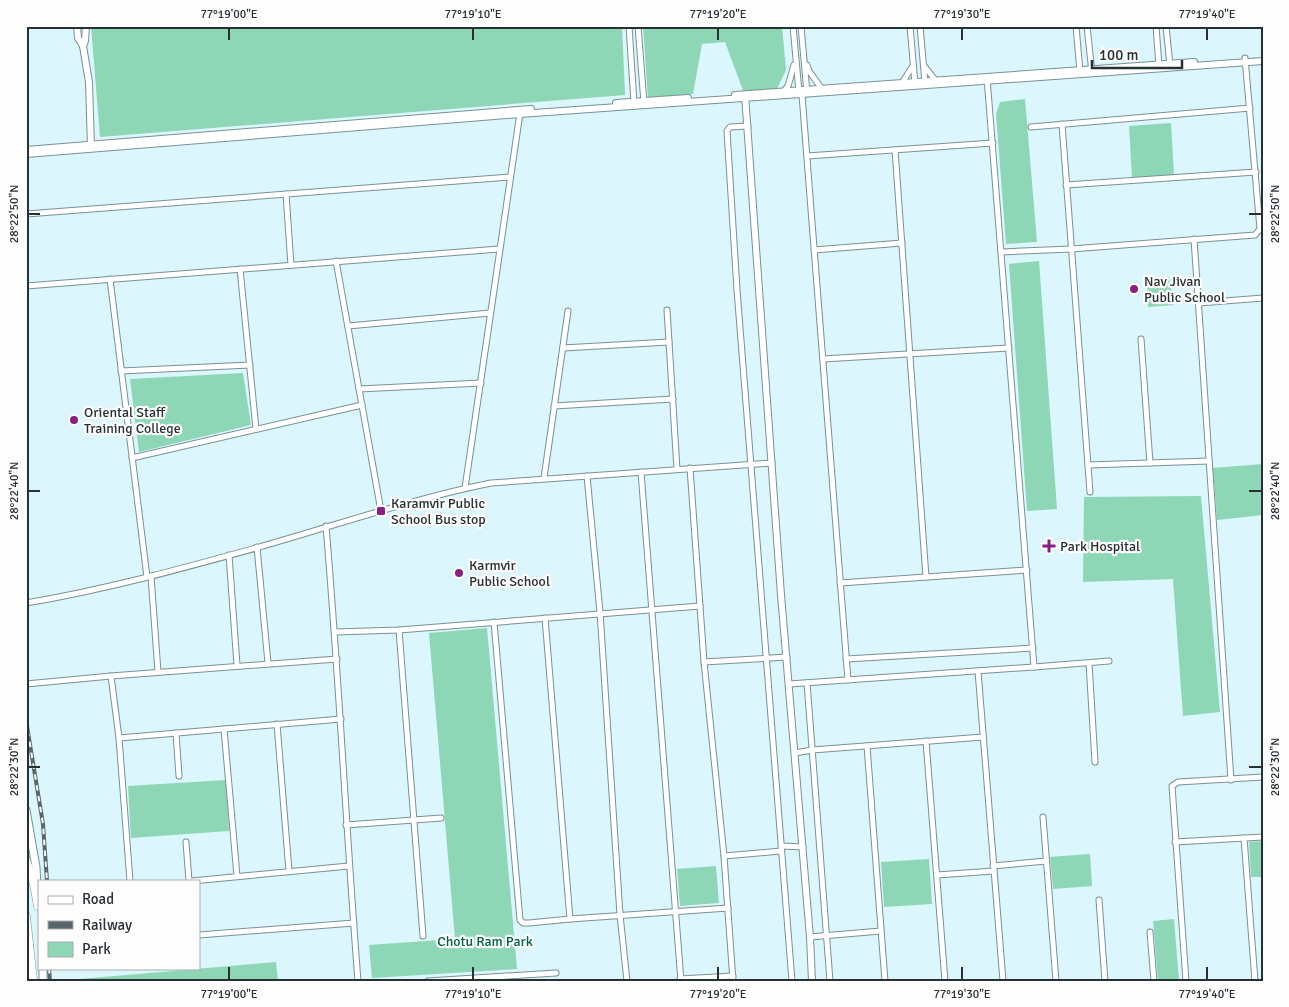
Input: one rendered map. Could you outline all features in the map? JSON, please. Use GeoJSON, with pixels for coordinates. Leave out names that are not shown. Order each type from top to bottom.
{"type":"FeatureCollection","features":[{"type":"Feature","properties":{"kind":"highway"},"geometry":{"type":"LineString","coordinates":[[26,860],[34,884],[38,906]]}},
{"type":"Feature","properties":{"kind":"highway"},"geometry":{"type":"LineString","coordinates":[[26,916],[33,981]]}},
{"type":"Feature","properties":{"kind":"main road"},"geometry":{"type":"LineString","coordinates":[[26,810],[36,867],[38,906]]}},
{"type":"Feature","properties":{"kind":"street"},"geometry":{"type":"LineString","coordinates":[[78,26],[78,38],[83,46],[89,82],[92,148]]}},
{"type":"Feature","properties":{"kind":"street"},"geometry":{"type":"LineString","coordinates":[[83,46],[86,26]]}},
{"type":"Feature","properties":{"kind":"street"},"geometry":{"type":"LineString","coordinates":[[629,26],[634,104]]}},
{"type":"Feature","properties":{"kind":"street"},"geometry":{"type":"LineString","coordinates":[[638,26],[644,103]]}},
{"type":"Feature","properties":{"kind":"street"},"geometry":{"type":"LineString","coordinates":[[793,26],[795,56],[803,93]]}},
{"type":"Feature","properties":{"kind":"street"},"geometry":{"type":"LineString","coordinates":[[802,26],[804,58],[803,93],[807,156],[848,680]]}},
{"type":"Feature","properties":{"kind":"street"},"geometry":{"type":"LineString","coordinates":[[910,26],[915,85]]}},
{"type":"Feature","properties":{"kind":"street"},"geometry":{"type":"LineString","coordinates":[[920,26],[925,84]]}},
{"type":"Feature","properties":{"kind":"street"},"geometry":{"type":"LineString","coordinates":[[1076,26],[1080,73]]}},
{"type":"Feature","properties":{"kind":"street"},"geometry":{"type":"LineString","coordinates":[[1087,26],[1092,72]]}},
{"type":"Feature","properties":{"kind":"street"},"geometry":{"type":"LineString","coordinates":[[1156,26],[1159,67]]}},
{"type":"Feature","properties":{"kind":"street"},"geometry":{"type":"LineString","coordinates":[[1166,26],[1170,66]]}},
{"type":"Feature","properties":{"kind":"street"},"geometry":{"type":"LineString","coordinates":[[783,92],[788,86],[793,72],[795,56]]}},
{"type":"Feature","properties":{"kind":"street"},"geometry":{"type":"LineString","coordinates":[[26,154],[520,112],[987,80],[1263,57]]}},
{"type":"Feature","properties":{"kind":"street"},"geometry":{"type":"LineString","coordinates":[[804,58],[809,71],[822,89]]}},
{"type":"Feature","properties":{"kind":"street"},"geometry":{"type":"LineString","coordinates":[[1245,60],[1263,61]]}},
{"type":"Feature","properties":{"kind":"street"},"geometry":{"type":"LineString","coordinates":[[1001,252],[1071,249],[1258,234],[1260,229],[1256,172],[1245,60]]}},
{"type":"Feature","properties":{"kind":"street"},"geometry":{"type":"LineString","coordinates":[[902,83],[913,64]]}},
{"type":"Feature","properties":{"kind":"street"},"geometry":{"type":"LineString","coordinates":[[924,66],[936,81]]}},
{"type":"Feature","properties":{"kind":"street"},"geometry":{"type":"LineString","coordinates":[[925,84],[936,81],[987,80]]}},
{"type":"Feature","properties":{"kind":"street"},"geometry":{"type":"LineString","coordinates":[[987,80],[1034,667]]}},
{"type":"Feature","properties":{"kind":"street"},"geometry":{"type":"LineString","coordinates":[[745,97],[783,92],[803,93],[822,89],[902,83],[915,85]]}},
{"type":"Feature","properties":{"kind":"street"},"geometry":{"type":"LineString","coordinates":[[745,97],[812,981]]}},
{"type":"Feature","properties":{"kind":"street"},"geometry":{"type":"LineString","coordinates":[[1032,126],[1250,108]]}},
{"type":"Feature","properties":{"kind":"street"},"geometry":{"type":"LineString","coordinates":[[465,488],[520,112]]}},
{"type":"Feature","properties":{"kind":"street"},"geometry":{"type":"LineString","coordinates":[[1062,124],[1090,492]]}},
{"type":"Feature","properties":{"kind":"street"},"geometry":{"type":"LineString","coordinates":[[748,126],[730,127],[728,131],[751,465],[792,981]]}},
{"type":"Feature","properties":{"kind":"street"},"geometry":{"type":"LineString","coordinates":[[807,156],[993,143]]}},
{"type":"Feature","properties":{"kind":"street"},"geometry":{"type":"LineString","coordinates":[[26,150],[92,148]]}},
{"type":"Feature","properties":{"kind":"street"},"geometry":{"type":"LineString","coordinates":[[895,150],[926,577]]}},
{"type":"Feature","properties":{"kind":"street"},"geometry":{"type":"LineString","coordinates":[[1066,185],[1256,172]]}},
{"type":"Feature","properties":{"kind":"street"},"geometry":{"type":"LineString","coordinates":[[26,214],[510,177]]}},
{"type":"Feature","properties":{"kind":"street"},"geometry":{"type":"LineString","coordinates":[[286,194],[291,265]]}},
{"type":"Feature","properties":{"kind":"street"},"geometry":{"type":"LineString","coordinates":[[1194,239],[1231,780]]}},
{"type":"Feature","properties":{"kind":"street"},"geometry":{"type":"LineString","coordinates":[[814,250],[902,243]]}},
{"type":"Feature","properties":{"kind":"street"},"geometry":{"type":"LineString","coordinates":[[26,286],[499,249]]}},
{"type":"Feature","properties":{"kind":"street"},"geometry":{"type":"LineString","coordinates":[[336,262],[381,511]]}},
{"type":"Feature","properties":{"kind":"street"},"geometry":{"type":"LineString","coordinates":[[240,269],[256,429]]}},
{"type":"Feature","properties":{"kind":"street"},"geometry":{"type":"LineString","coordinates":[[110,279],[149,576],[158,672]]}},
{"type":"Feature","properties":{"kind":"street"},"geometry":{"type":"LineString","coordinates":[[1199,303],[1263,298]]}},
{"type":"Feature","properties":{"kind":"street"},"geometry":{"type":"LineString","coordinates":[[667,310],[677,468]]}},
{"type":"Feature","properties":{"kind":"street"},"geometry":{"type":"LineString","coordinates":[[544,478],[568,311]]}},
{"type":"Feature","properties":{"kind":"street"},"geometry":{"type":"LineString","coordinates":[[348,326],[490,313]]}},
{"type":"Feature","properties":{"kind":"street"},"geometry":{"type":"LineString","coordinates":[[1141,339],[1150,463]]}},
{"type":"Feature","properties":{"kind":"street"},"geometry":{"type":"LineString","coordinates":[[562,348],[669,342]]}},
{"type":"Feature","properties":{"kind":"street"},"geometry":{"type":"LineString","coordinates":[[823,359],[1009,348]]}},
{"type":"Feature","properties":{"kind":"street"},"geometry":{"type":"LineString","coordinates":[[122,371],[250,365]]}},
{"type":"Feature","properties":{"kind":"street"},"geometry":{"type":"LineString","coordinates":[[359,389],[481,383]]}},
{"type":"Feature","properties":{"kind":"street"},"geometry":{"type":"LineString","coordinates":[[554,406],[673,399]]}},
{"type":"Feature","properties":{"kind":"street"},"geometry":{"type":"LineString","coordinates":[[132,458],[362,405]]}},
{"type":"Feature","properties":{"kind":"street"},"geometry":{"type":"LineString","coordinates":[[1088,465],[1209,461]]}},
{"type":"Feature","properties":{"kind":"street"},"geometry":{"type":"LineString","coordinates":[[26,603],[149,576],[257,548],[326,526],[465,488],[502,481],[772,463]]}},
{"type":"Feature","properties":{"kind":"street"},"geometry":{"type":"LineString","coordinates":[[641,472],[680,980],[733,978],[724,856],[704,662],[690,468]]}},
{"type":"Feature","properties":{"kind":"street"},"geometry":{"type":"LineString","coordinates":[[587,476],[600,612],[620,916],[627,981]]}},
{"type":"Feature","properties":{"kind":"street"},"geometry":{"type":"LineString","coordinates":[[326,526],[337,659],[346,825],[358,981]]}},
{"type":"Feature","properties":{"kind":"street"},"geometry":{"type":"LineString","coordinates":[[257,548],[268,663]]}},
{"type":"Feature","properties":{"kind":"street"},"geometry":{"type":"LineString","coordinates":[[229,555],[237,666]]}},
{"type":"Feature","properties":{"kind":"street"},"geometry":{"type":"LineString","coordinates":[[840,583],[1027,570]]}},
{"type":"Feature","properties":{"kind":"street"},"geometry":{"type":"LineString","coordinates":[[335,632],[399,630],[600,612],[700,606]]}},
{"type":"Feature","properties":{"kind":"street"},"geometry":{"type":"LineString","coordinates":[[545,618],[570,919]]}},
{"type":"Feature","properties":{"kind":"street"},"geometry":{"type":"LineString","coordinates":[[494,622],[520,920],[523,923],[528,923],[728,908]]}},
{"type":"Feature","properties":{"kind":"street"},"geometry":{"type":"LineString","coordinates":[[399,630],[423,936]]}},
{"type":"Feature","properties":{"kind":"street"},"geometry":{"type":"LineString","coordinates":[[846,659],[1033,648]]}},
{"type":"Feature","properties":{"kind":"street"},"geometry":{"type":"LineString","coordinates":[[704,662],[787,657]]}},
{"type":"Feature","properties":{"kind":"street"},"geometry":{"type":"LineString","coordinates":[[26,684],[268,663],[337,659]]}},
{"type":"Feature","properties":{"kind":"street"},"geometry":{"type":"LineString","coordinates":[[789,684],[1108,661]]}},
{"type":"Feature","properties":{"kind":"street"},"geometry":{"type":"LineString","coordinates":[[1089,663],[1095,762]]}},
{"type":"Feature","properties":{"kind":"street"},"geometry":{"type":"LineString","coordinates":[[978,671],[1003,981]]}},
{"type":"Feature","properties":{"kind":"street"},"geometry":{"type":"LineString","coordinates":[[111,676],[119,738],[130,880]]}},
{"type":"Feature","properties":{"kind":"street"},"geometry":{"type":"LineString","coordinates":[[808,683],[830,981]]}},
{"type":"Feature","properties":{"kind":"street"},"geometry":{"type":"LineString","coordinates":[[119,738],[341,719]]}},
{"type":"Feature","properties":{"kind":"street"},"geometry":{"type":"LineString","coordinates":[[278,724],[289,872]]}},
{"type":"Feature","properties":{"kind":"street"},"geometry":{"type":"LineString","coordinates":[[224,729],[237,876]]}},
{"type":"Feature","properties":{"kind":"street"},"geometry":{"type":"LineString","coordinates":[[176,733],[180,776]]}},
{"type":"Feature","properties":{"kind":"street"},"geometry":{"type":"LineString","coordinates":[[795,752],[983,737]]}},
{"type":"Feature","properties":{"kind":"street"},"geometry":{"type":"LineString","coordinates":[[926,741],[945,981]]}},
{"type":"Feature","properties":{"kind":"street"},"geometry":{"type":"LineString","coordinates":[[867,746],[885,981]]}},
{"type":"Feature","properties":{"kind":"street"},"geometry":{"type":"LineString","coordinates":[[1186,981],[1172,786],[1178,782],[1263,777]]}},
{"type":"Feature","properties":{"kind":"street"},"geometry":{"type":"LineString","coordinates":[[346,825],[441,818]]}},
{"type":"Feature","properties":{"kind":"street"},"geometry":{"type":"LineString","coordinates":[[1042,818],[1056,981]]}},
{"type":"Feature","properties":{"kind":"street"},"geometry":{"type":"LineString","coordinates":[[1175,842],[1263,837]]}},
{"type":"Feature","properties":{"kind":"street"},"geometry":{"type":"LineString","coordinates":[[1244,838],[1255,981]]}},
{"type":"Feature","properties":{"kind":"street"},"geometry":{"type":"LineString","coordinates":[[186,842],[190,880]]}},
{"type":"Feature","properties":{"kind":"street"},"geometry":{"type":"LineString","coordinates":[[724,856],[803,847]]}},
{"type":"Feature","properties":{"kind":"street"},"geometry":{"type":"LineString","coordinates":[[937,875],[1046,861]]}},
{"type":"Feature","properties":{"kind":"street"},"geometry":{"type":"LineString","coordinates":[[199,880],[349,866]]}},
{"type":"Feature","properties":{"kind":"street"},"geometry":{"type":"LineString","coordinates":[[1099,900],[1105,981]]}},
{"type":"Feature","properties":{"kind":"street"},"geometry":{"type":"LineString","coordinates":[[200,935],[354,923]]}},
{"type":"Feature","properties":{"kind":"street"},"geometry":{"type":"LineString","coordinates":[[810,937],[881,931]]}},
{"type":"Feature","properties":{"kind":"street"},"geometry":{"type":"LineString","coordinates":[[1150,932],[1154,981]]}},
{"type":"Feature","properties":{"kind":"street"},"geometry":{"type":"LineString","coordinates":[[428,981],[505,978],[556,973]]}},
{"type":"Feature","properties":{"kind":"green space"},"geometry":{"type":"Polygon","coordinates":[[[91,26],[622,26],[625,95],[100,137],[91,26]]]}},
{"type":"Feature","properties":{"kind":"green space"},"geometry":{"type":"Polygon","coordinates":[[[643,26],[782,26],[786,70],[777,89],[744,93],[725,42],[702,44],[693,94],[648,98],[643,26]]]}},
{"type":"Feature","properties":{"kind":"green space"},"geometry":{"type":"Polygon","coordinates":[[[1025,99],[1037,242],[1006,244],[996,114],[1000,102],[1025,99]]]}},
{"type":"Feature","properties":{"kind":"green space"},"geometry":{"type":"Polygon","coordinates":[[[1171,123],[1174,175],[1132,178],[1129,126],[1171,123]]]}},
{"type":"Feature","properties":{"kind":"green space"},"geometry":{"type":"Polygon","coordinates":[[[1039,261],[1057,509],[1027,511],[1009,264],[1039,261]]]}},
{"type":"Feature","properties":{"kind":"green space"},"geometry":{"type":"Polygon","coordinates":[[[1169,277],[1174,305],[1148,307],[1147,279],[1169,277]]]}},
{"type":"Feature","properties":{"kind":"green space"},"geometry":{"type":"Polygon","coordinates":[[[243,373],[251,425],[139,452],[130,379],[243,373]]]}},
{"type":"Feature","properties":{"kind":"green space"},"geometry":{"type":"Polygon","coordinates":[[[1263,464],[1263,515],[1217,520],[1213,468],[1263,464]]]}},
{"type":"Feature","properties":{"kind":"green space"},"geometry":{"type":"Polygon","coordinates":[[[1201,496],[1220,712],[1183,716],[1173,579],[1083,582],[1084,497],[1201,496]]]}},
{"type":"Feature","properties":{"kind":"green space","name":"Chotu Ram Park"},"geometry":{"type":"Polygon","coordinates":[[[487,628],[517,969],[372,978],[369,945],[455,939],[429,633],[487,628]]]}},
{"type":"Feature","properties":{"kind":"green space"},"geometry":{"type":"Polygon","coordinates":[[[226,780],[229,831],[131,838],[128,786],[226,780]]]}},
{"type":"Feature","properties":{"kind":"green space"},"geometry":{"type":"Polygon","coordinates":[[[1263,841],[1263,877],[1251,877],[1249,842],[1263,841]]]}},
{"type":"Feature","properties":{"kind":"green space"},"geometry":{"type":"Polygon","coordinates":[[[1090,854],[1092,886],[1053,889],[1050,857],[1090,854]]]}},
{"type":"Feature","properties":{"kind":"green space"},"geometry":{"type":"Polygon","coordinates":[[[929,859],[932,904],[884,907],[881,862],[929,859]]]}},
{"type":"Feature","properties":{"kind":"green space"},"geometry":{"type":"Polygon","coordinates":[[[716,866],[719,903],[680,906],[677,869],[716,866]]]}},
{"type":"Feature","properties":{"kind":"green space"},"geometry":{"type":"Polygon","coordinates":[[[1174,919],[1179,981],[1158,981],[1153,921],[1174,919]]]}},
{"type":"Feature","properties":{"kind":"green space"},"geometry":{"type":"Polygon","coordinates":[[[276,962],[278,981],[80,981],[80,979],[276,962]]]}},
{"type":"Feature","properties":{"kind":"railway"},"geometry":{"type":"LineString","coordinates":[[26,720],[43,824],[47,880]]}},
{"type":"Feature","properties":{"kind":"railway"},"geometry":{"type":"LineString","coordinates":[[49,970],[50,981]]}},
{"type":"Feature","properties":{"kind":"place","name":"Nav Jivan Public School"},"geometry":{"type":"Point","coordinates":[1134,289]}},
{"type":"Feature","properties":{"kind":"place","name":"Oriental Staff Training College"},"geometry":{"type":"Point","coordinates":[74,420]}},
{"type":"Feature","properties":{"kind":"place","name":"Karamvir Public School Bus stop"},"geometry":{"type":"Point","coordinates":[381,511]}},
{"type":"Feature","properties":{"kind":"place","name":"Park Hospital"},"geometry":{"type":"Point","coordinates":[1049,546]}},
{"type":"Feature","properties":{"kind":"place","name":"Karmvir Public School"},"geometry":{"type":"Point","coordinates":[459,573]}}]}
